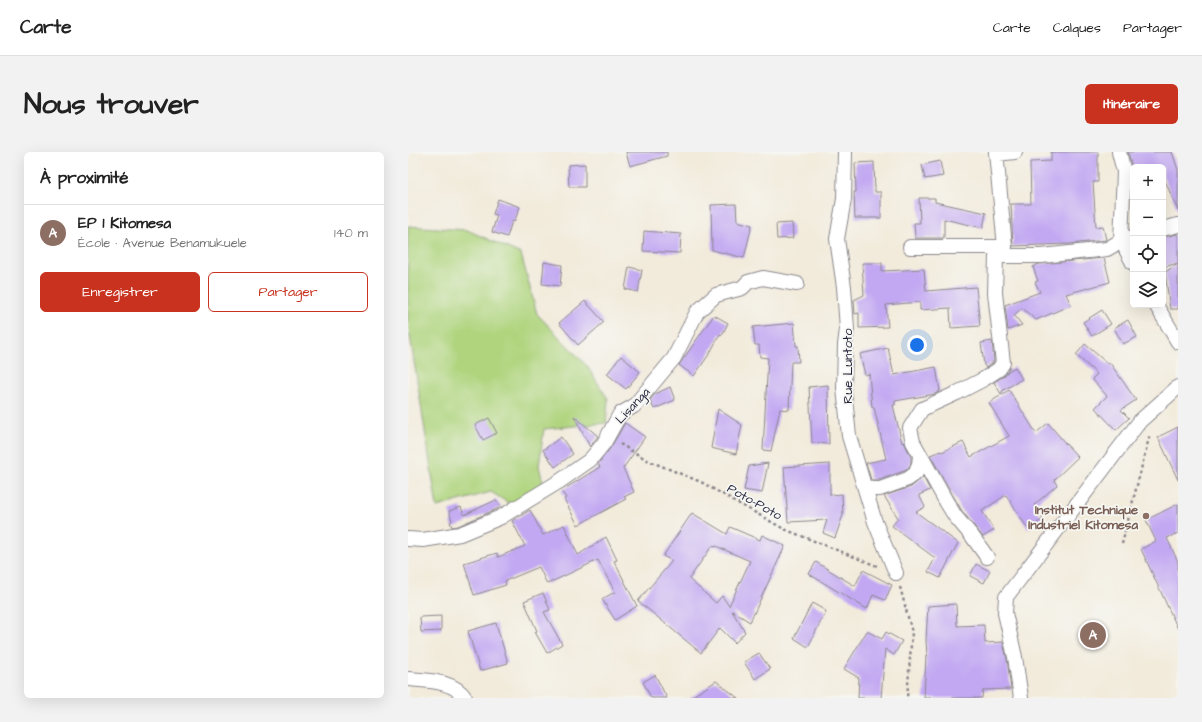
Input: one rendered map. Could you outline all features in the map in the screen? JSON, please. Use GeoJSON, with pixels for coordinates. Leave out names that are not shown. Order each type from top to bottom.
{"type":"FeatureCollection","features":[{"type":"Feature","properties":{"kind":"street","name":"Rue Luntoto"},"geometry":{"type":"LineString","coordinates":[[845,152],[844,199],[837,239],[844,287],[847,329],[844,388],[849,436],[875,522],[896,573]]}},
{"type":"Feature","properties":{"kind":"street"},"geometry":{"type":"LineString","coordinates":[[987,557],[947,504],[913,442],[910,428],[922,409],[984,379],[999,369],[1003,363],[995,293],[1000,251],[996,153],[1014,152]]}},
{"type":"Feature","properties":{"kind":"street"},"geometry":{"type":"LineString","coordinates":[[1119,152],[1124,172],[1127,239],[1130,251]]}},
{"type":"Feature","properties":{"kind":"street"},"geometry":{"type":"LineString","coordinates":[[1166,228],[1178,225]]}},
{"type":"Feature","properties":{"kind":"street"},"geometry":{"type":"LineString","coordinates":[[910,247],[1000,251],[1042,256],[1107,249],[1127,239]]}},
{"type":"Feature","properties":{"kind":"street","name":"Lisanga"},"geometry":{"type":"LineString","coordinates":[[408,539],[423,540],[460,534],[501,518],[560,481],[590,460],[608,436],[620,414],[634,406],[674,358],[697,312],[716,295],[742,288],[748,282],[763,278],[797,284]]}},
{"type":"Feature","properties":{"kind":"street"},"geometry":{"type":"LineString","coordinates":[[1158,308],[1178,342]]}},
{"type":"Feature","properties":{"kind":"street"},"geometry":{"type":"LineString","coordinates":[[1021,698],[1015,657],[1005,613],[1006,597],[1140,421],[1178,387]]}},
{"type":"Feature","properties":{"kind":"street"},"geometry":{"type":"LineString","coordinates":[[865,489],[880,489],[908,479],[916,473],[920,456]]}},
{"type":"Feature","properties":{"kind":"street"},"geometry":{"type":"LineString","coordinates":[[408,679],[450,685],[461,691],[465,698]]}},
{"type":"Feature","properties":{"kind":"path"},"geometry":{"type":"LineString","coordinates":[[1122,544],[1150,433],[1140,421]]}},
{"type":"Feature","properties":{"kind":"path","name":"Poto-Poto"},"geometry":{"type":"LineString","coordinates":[[608,436],[649,461],[701,482],[784,529],[896,573]]}},
{"type":"Feature","properties":{"kind":"path"},"geometry":{"type":"LineString","coordinates":[[896,573],[912,632],[907,698]]}},
{"type":"Feature","properties":{"kind":"green space"},"geometry":{"type":"Polygon","coordinates":[[[408,226],[467,230],[521,254],[537,314],[587,366],[608,399],[606,423],[544,429],[539,466],[545,490],[510,504],[491,492],[437,507],[408,323],[408,226]]]}},
{"type":"Feature","properties":{"kind":"building"},"geometry":{"type":"Polygon","coordinates":[[[626,152],[667,152],[667,156],[630,166],[626,152]]]}},
{"type":"Feature","properties":{"kind":"building"},"geometry":{"type":"Polygon","coordinates":[[[1051,152],[1098,152],[1098,182],[1093,182],[1096,227],[1103,226],[1106,240],[1070,244],[1013,246],[1011,204],[1031,204],[1030,162],[1051,161],[1051,152]]]}},
{"type":"Feature","properties":{"kind":"building"},"geometry":{"type":"Polygon","coordinates":[[[1128,152],[1172,152],[1178,170],[1178,211],[1166,183],[1166,164],[1131,164],[1128,152]]]}},
{"type":"Feature","properties":{"kind":"building"},"geometry":{"type":"Polygon","coordinates":[[[940,161],[943,176],[925,179],[922,165],[940,161]]]}},
{"type":"Feature","properties":{"kind":"building"},"geometry":{"type":"Polygon","coordinates":[[[874,162],[875,192],[881,192],[881,218],[855,218],[855,163],[874,162]]]}},
{"type":"Feature","properties":{"kind":"building"},"geometry":{"type":"Polygon","coordinates":[[[585,164],[585,187],[569,187],[568,165],[585,164]]]}},
{"type":"Feature","properties":{"kind":"building"},"geometry":{"type":"Polygon","coordinates":[[[919,198],[935,198],[935,202],[986,213],[983,228],[944,219],[944,238],[915,238],[914,223],[920,223],[919,198]]]}},
{"type":"Feature","properties":{"kind":"building"},"geometry":{"type":"Polygon","coordinates":[[[498,199],[520,207],[514,222],[512,221],[507,237],[492,232],[497,215],[493,214],[498,199]]]}},
{"type":"Feature","properties":{"kind":"building"},"geometry":{"type":"Polygon","coordinates":[[[736,204],[737,221],[752,225],[744,258],[712,250],[711,205],[736,204]]]}},
{"type":"Feature","properties":{"kind":"building"},"geometry":{"type":"Polygon","coordinates":[[[792,223],[793,238],[777,239],[776,224],[792,223]]]}},
{"type":"Feature","properties":{"kind":"building"},"geometry":{"type":"Polygon","coordinates":[[[644,231],[681,234],[680,253],[643,251],[644,231]]]}},
{"type":"Feature","properties":{"kind":"building"},"geometry":{"type":"Polygon","coordinates":[[[1178,234],[1178,263],[1166,266],[1166,236],[1178,234]]]}},
{"type":"Feature","properties":{"kind":"building"},"geometry":{"type":"Polygon","coordinates":[[[1104,258],[1110,282],[1066,294],[1071,305],[1036,320],[1022,308],[1014,315],[1022,325],[1008,330],[1005,305],[1040,292],[1035,282],[1038,281],[1033,267],[1039,264],[1104,258]]]}},
{"type":"Feature","properties":{"kind":"building"},"geometry":{"type":"Polygon","coordinates":[[[544,262],[562,265],[560,286],[542,284],[544,262]]]}},
{"type":"Feature","properties":{"kind":"building"},"geometry":{"type":"Polygon","coordinates":[[[862,263],[882,263],[882,271],[924,269],[926,291],[976,287],[980,326],[951,328],[950,308],[920,310],[920,302],[886,305],[888,327],[859,328],[859,313],[855,314],[854,300],[864,295],[862,263]]]}},
{"type":"Feature","properties":{"kind":"building"},"geometry":{"type":"Polygon","coordinates":[[[1178,264],[1178,309],[1170,309],[1166,271],[1178,264]]]}},
{"type":"Feature","properties":{"kind":"building"},"geometry":{"type":"Polygon","coordinates":[[[629,267],[642,270],[638,292],[625,289],[629,267]]]}},
{"type":"Feature","properties":{"kind":"building"},"geometry":{"type":"Polygon","coordinates":[[[585,301],[604,322],[578,345],[559,323],[585,301]]]}},
{"type":"Feature","properties":{"kind":"building"},"geometry":{"type":"Polygon","coordinates":[[[1102,310],[1111,324],[1092,336],[1083,322],[1102,310]]]}},
{"type":"Feature","properties":{"kind":"building"},"geometry":{"type":"Polygon","coordinates":[[[714,315],[728,323],[722,335],[720,334],[710,353],[694,376],[679,365],[714,315]]]}},
{"type":"Feature","properties":{"kind":"building"},"geometry":{"type":"Polygon","coordinates":[[[1128,320],[1137,337],[1123,344],[1114,328],[1128,320]]]}},
{"type":"Feature","properties":{"kind":"building"},"geometry":{"type":"Polygon","coordinates":[[[794,323],[799,362],[791,362],[789,410],[780,409],[771,451],[763,450],[768,358],[760,357],[759,345],[755,345],[753,327],[794,323]]]}},
{"type":"Feature","properties":{"kind":"building"},"geometry":{"type":"Polygon","coordinates":[[[992,341],[994,361],[986,368],[984,365],[981,343],[992,341]]]}},
{"type":"Feature","properties":{"kind":"building"},"geometry":{"type":"Polygon","coordinates":[[[1085,344],[1108,364],[1110,363],[1136,400],[1121,410],[1129,418],[1116,430],[1095,408],[1107,396],[1092,379],[1097,374],[1076,355],[1085,344]]]}},
{"type":"Feature","properties":{"kind":"building"},"geometry":{"type":"Polygon","coordinates":[[[888,348],[894,375],[936,367],[940,391],[935,394],[895,401],[895,405],[893,405],[902,443],[904,442],[911,457],[911,462],[909,468],[904,471],[879,480],[871,480],[866,463],[886,459],[874,407],[872,407],[869,374],[865,375],[860,354],[888,348]]]}},
{"type":"Feature","properties":{"kind":"building"},"geometry":{"type":"Polygon","coordinates":[[[621,356],[640,372],[626,389],[607,374],[621,356]]]}},
{"type":"Feature","properties":{"kind":"building"},"geometry":{"type":"Polygon","coordinates":[[[1015,367],[1022,379],[1002,391],[1001,394],[994,382],[1015,367]]]}},
{"type":"Feature","properties":{"kind":"building"},"geometry":{"type":"Polygon","coordinates":[[[828,385],[829,444],[812,443],[809,387],[828,385]]]}},
{"type":"Feature","properties":{"kind":"building"},"geometry":{"type":"Polygon","coordinates":[[[670,387],[675,400],[654,409],[650,400],[655,394],[670,387]]]}},
{"type":"Feature","properties":{"kind":"building"},"geometry":{"type":"Polygon","coordinates":[[[1009,390],[1036,433],[1048,423],[1078,457],[1054,480],[1057,485],[1034,505],[1043,519],[1028,529],[1006,495],[982,511],[994,530],[983,537],[962,511],[930,455],[941,451],[942,452],[963,442],[971,457],[1009,436],[989,403],[1009,390]]]}},
{"type":"Feature","properties":{"kind":"building"},"geometry":{"type":"Polygon","coordinates":[[[718,409],[742,425],[736,454],[711,448],[718,409]]]}},
{"type":"Feature","properties":{"kind":"building"},"geometry":{"type":"Polygon","coordinates":[[[574,416],[598,436],[590,447],[574,416]]]}},
{"type":"Feature","properties":{"kind":"building"},"geometry":{"type":"Polygon","coordinates":[[[489,418],[497,433],[483,440],[475,425],[489,418]]]}},
{"type":"Feature","properties":{"kind":"building"},"geometry":{"type":"Polygon","coordinates":[[[625,423],[645,437],[623,468],[634,492],[624,497],[626,499],[578,525],[564,499],[566,498],[561,491],[600,467],[598,464],[611,447],[625,423]]]}},
{"type":"Feature","properties":{"kind":"building"},"geometry":{"type":"Polygon","coordinates":[[[1178,427],[1178,480],[1158,437],[1178,427]]]}},
{"type":"Feature","properties":{"kind":"building"},"geometry":{"type":"Polygon","coordinates":[[[561,437],[573,454],[555,467],[543,450],[561,437]]]}},
{"type":"Feature","properties":{"kind":"building"},"geometry":{"type":"Polygon","coordinates":[[[768,463],[762,493],[744,490],[749,466],[768,463]]]}},
{"type":"Feature","properties":{"kind":"building"},"geometry":{"type":"Polygon","coordinates":[[[830,464],[830,495],[842,494],[843,515],[835,538],[823,533],[827,520],[788,522],[784,467],[830,464]]]}},
{"type":"Feature","properties":{"kind":"building"},"geometry":{"type":"Polygon","coordinates":[[[923,477],[930,490],[919,495],[925,507],[916,512],[958,543],[940,578],[928,572],[935,558],[892,526],[898,518],[884,496],[911,487],[923,477]]]}},
{"type":"Feature","properties":{"kind":"building"},"geometry":{"type":"Polygon","coordinates":[[[496,500],[501,507],[458,526],[452,527],[449,511],[461,507],[464,515],[496,500]]]}},
{"type":"Feature","properties":{"kind":"building"},"geometry":{"type":"Polygon","coordinates":[[[1178,504],[1178,533],[1167,538],[1178,562],[1178,629],[1141,549],[1156,541],[1146,520],[1178,504]]]}},
{"type":"Feature","properties":{"kind":"building"},"geometry":{"type":"Polygon","coordinates":[[[530,510],[543,535],[564,525],[578,555],[606,537],[617,560],[614,561],[637,606],[615,620],[602,599],[615,592],[598,560],[547,584],[539,567],[505,581],[506,585],[474,595],[464,563],[497,553],[498,557],[525,546],[512,521],[530,510]]]}},
{"type":"Feature","properties":{"kind":"building"},"geometry":{"type":"Polygon","coordinates":[[[692,513],[727,534],[730,527],[760,540],[762,535],[785,546],[750,622],[732,611],[745,632],[735,643],[720,628],[701,653],[638,601],[672,561],[663,556],[692,513]],[[712,546],[689,579],[716,603],[722,596],[729,606],[750,561],[716,546],[712,546]]]}},
{"type":"Feature","properties":{"kind":"building"},"geometry":{"type":"Polygon","coordinates":[[[816,562],[855,586],[863,570],[892,585],[885,600],[873,595],[867,609],[809,574],[816,562]]]}},
{"type":"Feature","properties":{"kind":"building"},"geometry":{"type":"Polygon","coordinates":[[[976,564],[990,571],[984,583],[970,576],[976,564]]]}},
{"type":"Feature","properties":{"kind":"building"},"geometry":{"type":"Polygon","coordinates":[[[543,593],[550,610],[544,612],[562,644],[547,653],[535,632],[537,631],[524,601],[543,593]]]}},
{"type":"Feature","properties":{"kind":"building"},"geometry":{"type":"Polygon","coordinates":[[[812,603],[826,611],[808,647],[794,638],[812,603]]]}},
{"type":"Feature","properties":{"kind":"building"},"geometry":{"type":"Polygon","coordinates":[[[956,604],[957,626],[984,625],[985,643],[1003,642],[1011,689],[983,690],[982,698],[924,698],[928,606],[956,604]]]}},
{"type":"Feature","properties":{"kind":"building"},"geometry":{"type":"Polygon","coordinates":[[[441,616],[441,631],[421,632],[420,617],[441,616]]]}},
{"type":"Feature","properties":{"kind":"building"},"geometry":{"type":"Polygon","coordinates":[[[496,623],[508,663],[480,671],[468,631],[496,623]]]}},
{"type":"Feature","properties":{"kind":"building"},"geometry":{"type":"Polygon","coordinates":[[[867,631],[882,639],[886,632],[902,641],[894,655],[885,649],[881,698],[858,698],[859,678],[844,669],[867,631]]]}},
{"type":"Feature","properties":{"kind":"building"},"geometry":{"type":"Polygon","coordinates":[[[759,653],[770,669],[755,679],[744,662],[759,653]]]}},
{"type":"Feature","properties":{"kind":"building"},"geometry":{"type":"Polygon","coordinates":[[[655,675],[667,698],[651,698],[643,682],[655,675]]]}},
{"type":"Feature","properties":{"kind":"building"},"geometry":{"type":"Polygon","coordinates":[[[716,681],[738,698],[690,698],[716,681]]]}},
{"type":"Feature","properties":{"kind":"place","name":"Institut Technique Industriel Kitomesa"},"geometry":{"type":"Point","coordinates":[1146,516]}},
{"type":"Feature","properties":{"kind":"place","name":"EP 1 Kitomesa"},"geometry":{"type":"Point","coordinates":[1093,635]}}]}
